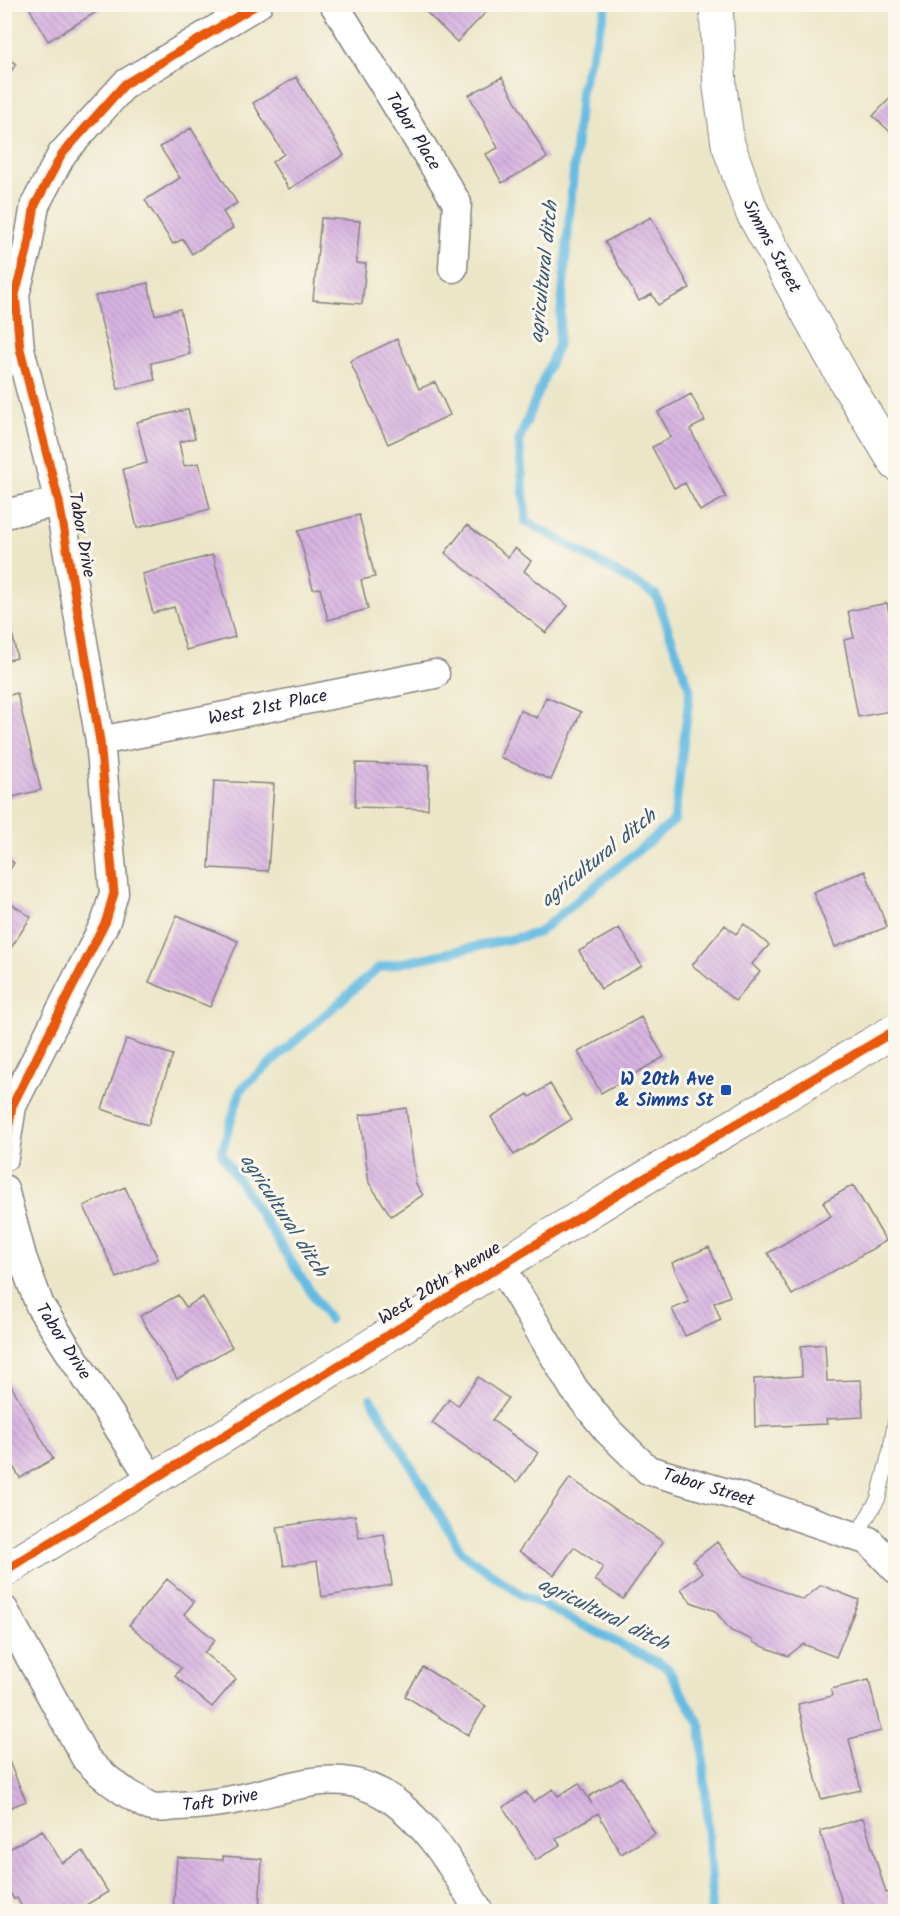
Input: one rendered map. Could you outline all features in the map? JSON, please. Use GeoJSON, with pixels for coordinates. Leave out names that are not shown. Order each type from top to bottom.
{"type":"FeatureCollection","features":[{"type":"Feature","properties":{"kind":"street","name":"Tabor Drive"},"geometry":{"type":"LineString","coordinates":[[4,1157],[12,1106],[106,921],[114,893],[100,741],[59,502],[20,349],[15,294],[27,250],[35,205],[62,154],[124,84],[258,4]]}},
{"type":"Feature","properties":{"kind":"street","name":"Tabor Place"},"geometry":{"type":"LineString","coordinates":[[334,4],[457,203],[453,268]]}},
{"type":"Feature","properties":{"kind":"street","name":"Simms Street"},"geometry":{"type":"LineString","coordinates":[[716,4],[720,88],[728,144],[752,212],[847,384],[896,464]]}},
{"type":"Feature","properties":{"kind":"street"},"geometry":{"type":"LineString","coordinates":[[4,514],[59,502]]}},
{"type":"Feature","properties":{"kind":"street","name":"West 21st Place"},"geometry":{"type":"LineString","coordinates":[[100,741],[435,674]]}},
{"type":"Feature","properties":{"kind":"street","name":"West 20th Avenue"},"geometry":{"type":"LineString","coordinates":[[4,1571],[621,1192],[896,1030]]}},
{"type":"Feature","properties":{"kind":"street","name":"Tabor Drive"},"geometry":{"type":"LineString","coordinates":[[4,1189],[22,1257],[40,1306],[152,1480]]}},
{"type":"Feature","properties":{"kind":"street","name":"Tabor Street"},"geometry":{"type":"LineString","coordinates":[[501,1266],[574,1389],[608,1431],[648,1470],[737,1496],[869,1541],[895,1569]]}},
{"type":"Feature","properties":{"kind":"street","name":"Taft Drive"},"geometry":{"type":"LineString","coordinates":[[4,1610],[86,1759],[103,1777],[124,1792],[152,1807],[193,1806],[238,1799],[310,1782],[344,1781],[368,1786],[394,1801],[412,1817],[451,1866],[479,1911]]}},
{"type":"Feature","properties":{"kind":"lane"},"geometry":{"type":"LineString","coordinates":[[855,1536],[878,1499],[896,1417]]}},
{"type":"Feature","properties":{"kind":"building"},"geometry":{"type":"Polygon","coordinates":[[[27,4],[110,4],[48,41],[27,4]]]}},
{"type":"Feature","properties":{"kind":"building"},"geometry":{"type":"Polygon","coordinates":[[[429,4],[494,4],[457,42],[424,10],[429,4]]]}},
{"type":"Feature","properties":{"kind":"building"},"geometry":{"type":"Polygon","coordinates":[[[4,56],[16,64],[4,82],[4,56]]]}},
{"type":"Feature","properties":{"kind":"building"},"geometry":{"type":"Polygon","coordinates":[[[296,77],[344,155],[289,189],[272,162],[284,154],[253,103],[296,77]]]}},
{"type":"Feature","properties":{"kind":"building"},"geometry":{"type":"Polygon","coordinates":[[[502,77],[547,158],[502,183],[486,154],[498,148],[469,95],[502,77]]]}},
{"type":"Feature","properties":{"kind":"building"},"geometry":{"type":"Polygon","coordinates":[[[896,92],[896,137],[873,116],[896,92]]]}},
{"type":"Feature","properties":{"kind":"building"},"geometry":{"type":"Polygon","coordinates":[[[191,128],[237,203],[223,212],[233,228],[192,254],[183,239],[173,244],[145,200],[180,178],[160,147],[191,128]]]}},
{"type":"Feature","properties":{"kind":"building"},"geometry":{"type":"Polygon","coordinates":[[[651,217],[690,288],[658,305],[652,294],[639,301],[605,242],[651,217]]]}},
{"type":"Feature","properties":{"kind":"building"},"geometry":{"type":"Polygon","coordinates":[[[321,218],[360,221],[356,263],[366,264],[362,304],[313,300],[321,218]]]}},
{"type":"Feature","properties":{"kind":"building"},"geometry":{"type":"Polygon","coordinates":[[[148,283],[155,315],[180,309],[190,354],[151,363],[155,380],[118,389],[95,296],[148,283]]]}},
{"type":"Feature","properties":{"kind":"building"},"geometry":{"type":"Polygon","coordinates":[[[397,339],[419,389],[435,382],[450,415],[388,444],[350,361],[397,339]]]}},
{"type":"Feature","properties":{"kind":"building"},"geometry":{"type":"Polygon","coordinates":[[[691,394],[705,421],[690,429],[726,497],[700,511],[685,483],[674,488],[652,447],[671,437],[658,412],[691,394]]]}},
{"type":"Feature","properties":{"kind":"building"},"geometry":{"type":"Polygon","coordinates":[[[188,409],[195,438],[179,442],[184,466],[199,463],[210,509],[137,528],[123,469],[147,463],[137,422],[188,409]]]}},
{"type":"Feature","properties":{"kind":"building"},"geometry":{"type":"Polygon","coordinates":[[[359,515],[375,577],[361,580],[368,609],[328,620],[320,588],[313,589],[298,531],[359,515]]]}},
{"type":"Feature","properties":{"kind":"building"},"geometry":{"type":"Polygon","coordinates":[[[467,525],[508,557],[515,548],[531,561],[524,571],[568,606],[546,633],[445,553],[467,525]]]}},
{"type":"Feature","properties":{"kind":"building"},"geometry":{"type":"Polygon","coordinates":[[[213,555],[235,637],[186,650],[174,607],[153,613],[142,574],[213,555]]]}},
{"type":"Feature","properties":{"kind":"building"},"geometry":{"type":"Polygon","coordinates":[[[887,603],[896,649],[896,710],[858,717],[844,640],[854,638],[848,611],[887,603]]]}},
{"type":"Feature","properties":{"kind":"building"},"geometry":{"type":"Polygon","coordinates":[[[8,611],[17,658],[4,661],[4,612],[8,611]]]}},
{"type":"Feature","properties":{"kind":"building"},"geometry":{"type":"Polygon","coordinates":[[[17,693],[41,790],[4,799],[4,697],[17,693]]]}},
{"type":"Feature","properties":{"kind":"building"},"geometry":{"type":"Polygon","coordinates":[[[546,697],[581,712],[551,780],[500,757],[520,710],[537,718],[546,697]]]}},
{"type":"Feature","properties":{"kind":"building"},"geometry":{"type":"Polygon","coordinates":[[[356,763],[429,765],[428,809],[355,807],[356,763]]]}},
{"type":"Feature","properties":{"kind":"building"},"geometry":{"type":"Polygon","coordinates":[[[214,781],[274,784],[268,871],[209,868],[214,781]]]}},
{"type":"Feature","properties":{"kind":"building"},"geometry":{"type":"Polygon","coordinates":[[[4,857],[14,863],[4,878],[4,857]]]}},
{"type":"Feature","properties":{"kind":"building"},"geometry":{"type":"Polygon","coordinates":[[[865,871],[887,927],[835,947],[813,892],[865,871]]]}},
{"type":"Feature","properties":{"kind":"building"},"geometry":{"type":"Polygon","coordinates":[[[4,899],[31,917],[7,954],[4,953],[4,899]]]}},
{"type":"Feature","properties":{"kind":"building"},"geometry":{"type":"Polygon","coordinates":[[[177,915],[238,941],[210,1007],[149,982],[177,915]]]}},
{"type":"Feature","properties":{"kind":"building"},"geometry":{"type":"Polygon","coordinates":[[[744,924],[769,945],[752,964],[760,972],[735,1001],[692,965],[725,925],[736,934],[744,924]]]}},
{"type":"Feature","properties":{"kind":"building"},"geometry":{"type":"Polygon","coordinates":[[[619,928],[642,966],[601,989],[579,951],[619,928]]]}},
{"type":"Feature","properties":{"kind":"building"},"geometry":{"type":"Polygon","coordinates":[[[641,1017],[664,1057],[601,1093],[578,1052],[641,1017]]]}},
{"type":"Feature","properties":{"kind":"building"},"geometry":{"type":"Polygon","coordinates":[[[126,1039],[173,1055],[148,1125],[102,1109],[126,1039]]]}},
{"type":"Feature","properties":{"kind":"building"},"geometry":{"type":"Polygon","coordinates":[[[550,1084],[572,1119],[514,1155],[491,1117],[528,1094],[530,1097],[550,1084]]]}},
{"type":"Feature","properties":{"kind":"building"},"geometry":{"type":"Polygon","coordinates":[[[406,1108],[416,1184],[423,1195],[391,1216],[369,1183],[360,1115],[406,1108]]]}},
{"type":"Feature","properties":{"kind":"building"},"geometry":{"type":"Polygon","coordinates":[[[853,1185],[886,1241],[792,1295],[768,1253],[831,1216],[823,1202],[853,1185]]]}},
{"type":"Feature","properties":{"kind":"building"},"geometry":{"type":"Polygon","coordinates":[[[125,1187],[158,1259],[117,1278],[84,1206],[125,1187]]]}},
{"type":"Feature","properties":{"kind":"building"},"geometry":{"type":"Polygon","coordinates":[[[709,1247],[730,1296],[714,1303],[721,1320],[685,1336],[672,1309],[689,1302],[672,1263],[709,1247]]]}},
{"type":"Feature","properties":{"kind":"building"},"geometry":{"type":"Polygon","coordinates":[[[178,1295],[186,1307],[203,1297],[232,1347],[177,1379],[140,1316],[178,1295]]]}},
{"type":"Feature","properties":{"kind":"building"},"geometry":{"type":"Polygon","coordinates":[[[825,1344],[827,1381],[861,1380],[863,1417],[826,1419],[827,1424],[755,1427],[754,1379],[802,1376],[801,1346],[825,1344]]]}},
{"type":"Feature","properties":{"kind":"building"},"geometry":{"type":"Polygon","coordinates":[[[4,1373],[53,1459],[20,1478],[4,1451],[4,1373]]]}},
{"type":"Feature","properties":{"kind":"building"},"geometry":{"type":"Polygon","coordinates":[[[478,1377],[508,1398],[492,1420],[538,1453],[517,1482],[432,1423],[449,1399],[458,1406],[478,1377]]]}},
{"type":"Feature","properties":{"kind":"building"},"geometry":{"type":"Polygon","coordinates":[[[570,1478],[663,1542],[623,1599],[595,1580],[603,1567],[574,1547],[554,1575],[519,1551],[570,1478]]]}},
{"type":"Feature","properties":{"kind":"building"},"geometry":{"type":"Polygon","coordinates":[[[355,1515],[359,1538],[384,1534],[392,1585],[322,1597],[317,1561],[284,1566],[277,1527],[355,1515]]]}},
{"type":"Feature","properties":{"kind":"building"},"geometry":{"type":"Polygon","coordinates":[[[717,1542],[743,1575],[803,1600],[821,1585],[859,1600],[836,1657],[803,1644],[788,1656],[731,1631],[715,1611],[691,1602],[681,1589],[702,1573],[693,1561],[717,1542]]]}},
{"type":"Feature","properties":{"kind":"building"},"geometry":{"type":"Polygon","coordinates":[[[167,1579],[194,1602],[184,1614],[215,1640],[204,1653],[236,1679],[212,1707],[175,1676],[181,1668],[129,1625],[167,1579]]]}},
{"type":"Feature","properties":{"kind":"building"},"geometry":{"type":"Polygon","coordinates":[[[423,1667],[486,1706],[468,1735],[405,1696],[423,1667]]]}},
{"type":"Feature","properties":{"kind":"building"},"geometry":{"type":"Polygon","coordinates":[[[869,1680],[881,1731],[849,1739],[861,1790],[821,1799],[798,1704],[832,1696],[831,1689],[869,1680]]]}},
{"type":"Feature","properties":{"kind":"building"},"geometry":{"type":"Polygon","coordinates":[[[4,1750],[26,1801],[4,1810],[4,1750]]]}},
{"type":"Feature","properties":{"kind":"building"},"geometry":{"type":"Polygon","coordinates":[[[622,1777],[655,1834],[621,1854],[598,1813],[556,1839],[560,1845],[536,1860],[503,1807],[526,1792],[533,1802],[553,1789],[558,1796],[579,1783],[592,1804],[588,1797],[622,1777]]]}},
{"type":"Feature","properties":{"kind":"building"},"geometry":{"type":"Polygon","coordinates":[[[863,1818],[886,1893],[896,1890],[896,1912],[845,1912],[820,1831],[863,1818]]]}},
{"type":"Feature","properties":{"kind":"building"},"geometry":{"type":"Polygon","coordinates":[[[42,1830],[62,1863],[83,1851],[108,1892],[74,1912],[25,1912],[4,1883],[4,1852],[42,1830]]]}},
{"type":"Feature","properties":{"kind":"building"},"geometry":{"type":"Polygon","coordinates":[[[223,1856],[262,1859],[259,1912],[173,1912],[177,1857],[223,1860],[223,1856]]]}},
{"type":"Feature","properties":{"kind":"waterway","name":"agricultural ditch"},"geometry":{"type":"LineString","coordinates":[[329,1320],[221,1153],[241,1089],[378,968],[538,933],[674,821],[690,690],[656,595],[526,521],[519,440],[558,344],[581,89],[607,4]]}},
{"type":"Feature","properties":{"kind":"waterway","name":"agricultural ditch"},"geometry":{"type":"LineString","coordinates":[[371,1398],[462,1553],[522,1595],[667,1667],[701,1726],[712,1887],[711,1912]]}},
{"type":"Feature","properties":{"kind":"cycle path"},"geometry":{"type":"LineString","coordinates":[[4,1157],[12,1106],[106,921],[114,893],[100,741],[59,502],[20,349],[15,294],[27,251],[35,205],[62,154],[125,84],[258,4]]}},
{"type":"Feature","properties":{"kind":"cycle path"},"geometry":{"type":"LineString","coordinates":[[4,1571],[621,1192],[896,1030]]}},
{"type":"Feature","properties":{"kind":"place","name":"W 20th Ave & Simms St"},"geometry":{"type":"Point","coordinates":[726,1090]}}]}
